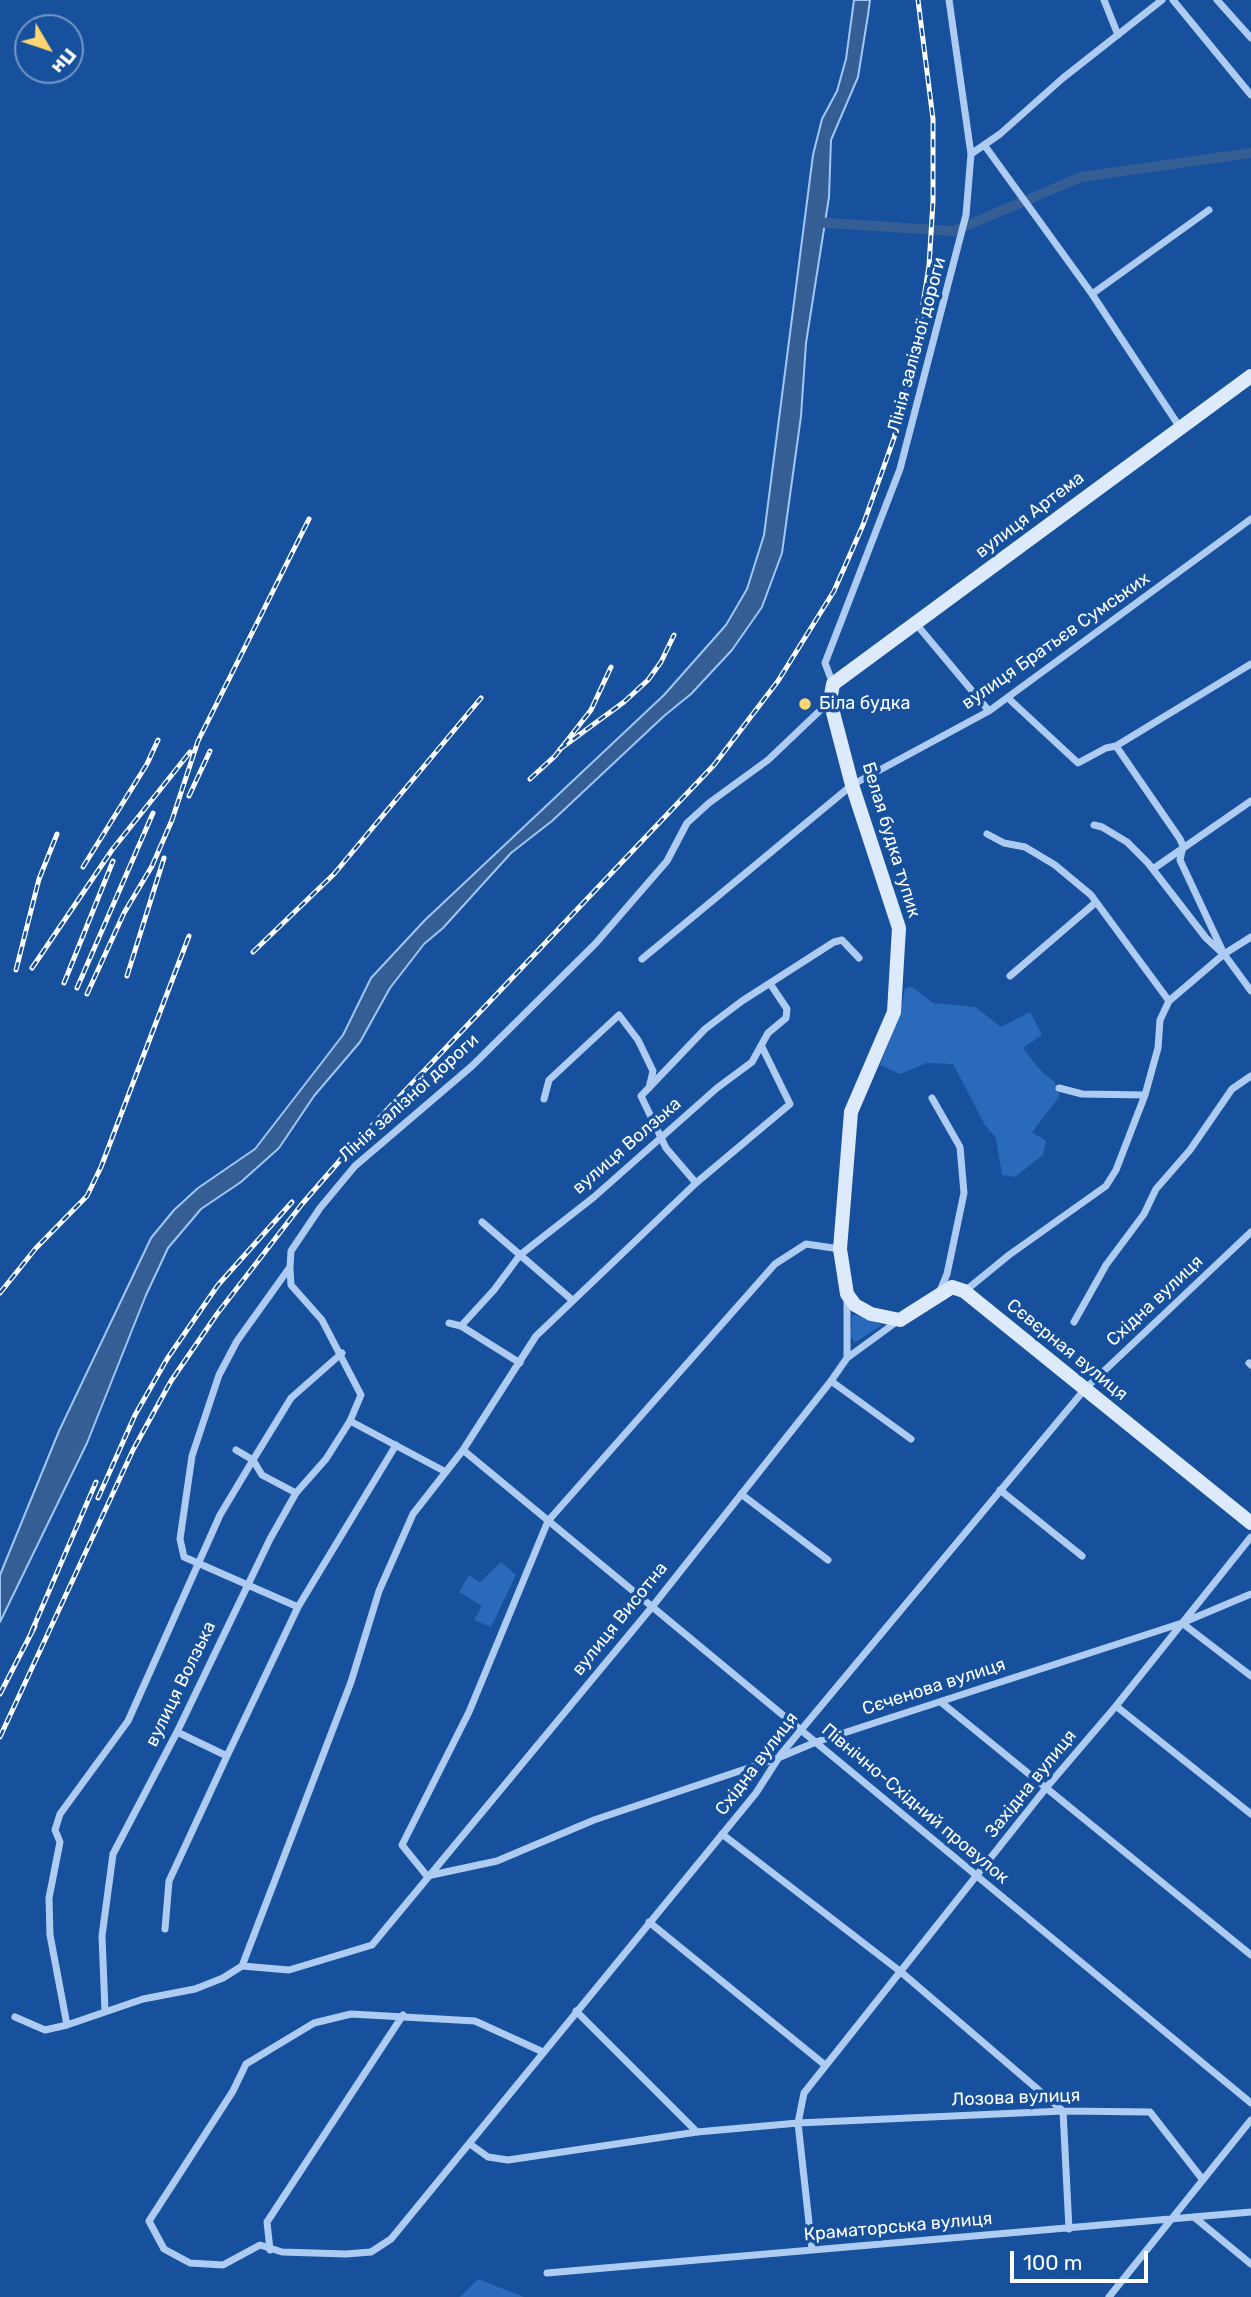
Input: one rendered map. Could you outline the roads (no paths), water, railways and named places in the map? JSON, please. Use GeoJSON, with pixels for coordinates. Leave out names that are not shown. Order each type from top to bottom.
{"type":"FeatureCollection","features":[{"type":"Feature","properties":{"kind":"street","name":"Лінія залізної дороги"},"geometry":{"type":"LineString","coordinates":[[833,684],[825,663],[900,469],[966,215],[971,154],[949,0]]}},
{"type":"Feature","properties":{"kind":"street"},"geometry":{"type":"LineString","coordinates":[[1104,0],[1118,35]]}},
{"type":"Feature","properties":{"kind":"street"},"geometry":{"type":"LineString","coordinates":[[971,154],[985,146],[1162,0]]}},
{"type":"Feature","properties":{"kind":"street"},"geometry":{"type":"LineString","coordinates":[[1173,0],[1251,95]]}},
{"type":"Feature","properties":{"kind":"street"},"geometry":{"type":"LineString","coordinates":[[1217,0],[1251,38]]}},
{"type":"Feature","properties":{"kind":"street"},"geometry":{"type":"LineString","coordinates":[[985,146],[1021,191],[1179,426]]}},
{"type":"Feature","properties":{"kind":"street"},"geometry":{"type":"LineString","coordinates":[[1092,294],[1209,210]]}},
{"type":"Feature","properties":{"kind":"street","name":"вулиця Артема"},"geometry":{"type":"LineString","coordinates":[[833,684],[917,625],[1179,426],[1251,376]]}},
{"type":"Feature","properties":{"kind":"street","name":"вулиця Братьєв Сумських"},"geometry":{"type":"LineString","coordinates":[[642,959],[852,785],[989,711],[1251,519]]}},
{"type":"Feature","properties":{"kind":"street"},"geometry":{"type":"LineString","coordinates":[[917,625],[989,711]]}},
{"type":"Feature","properties":{"kind":"street"},"geometry":{"type":"LineString","coordinates":[[1008,698],[1078,763],[1116,746],[1251,664]]}},
{"type":"Feature","properties":{"kind":"street","name":"Белая будка тупик"},"geometry":{"type":"LineString","coordinates":[[833,684],[830,701],[852,785],[899,928],[898,963],[889,1028],[851,1112],[840,1249],[847,1294]]}},
{"type":"Feature","properties":{"kind":"street","name":"Лінія залізної дороги"},"geometry":{"type":"LineString","coordinates":[[198,1564],[184,1557],[180,1539],[192,1456],[219,1375],[237,1341],[290,1267],[291,1251],[320,1208],[355,1166],[472,1066],[596,943],[667,861],[687,822],[768,761],[830,701]]}},
{"type":"Feature","properties":{"kind":"street"},"geometry":{"type":"LineString","coordinates":[[1116,746],[1184,846]]}},
{"type":"Feature","properties":{"kind":"street"},"geometry":{"type":"LineString","coordinates":[[1153,869],[1251,801]]}},
{"type":"Feature","properties":{"kind":"street"},"geometry":{"type":"LineString","coordinates":[[1094,825],[1127,842],[1153,869],[1206,937],[1224,954],[1251,991]]}},
{"type":"Feature","properties":{"kind":"street"},"geometry":{"type":"LineString","coordinates":[[987,834],[1004,843],[1025,847],[1055,865],[1095,903],[1169,1001]]}},
{"type":"Feature","properties":{"kind":"street"},"geometry":{"type":"LineString","coordinates":[[1184,846],[1180,860],[1224,954]]}},
{"type":"Feature","properties":{"kind":"street"},"geometry":{"type":"LineString","coordinates":[[1010,976],[1095,903]]}},
{"type":"Feature","properties":{"kind":"street"},"geometry":{"type":"LineString","coordinates":[[847,1294],[855,1305],[871,1314],[900,1320],[952,1287],[964,1291],[1009,1255],[1106,1186],[1116,1170],[1146,1095],[1158,1048],[1160,1020],[1169,1001],[1224,954],[1251,937]]}},
{"type":"Feature","properties":{"kind":"street"},"geometry":{"type":"LineString","coordinates":[[696,1183],[666,1148],[662,1136],[641,1101],[641,1096],[705,1029],[742,1000],[771,985],[834,942],[842,940],[859,958]]}},
{"type":"Feature","properties":{"kind":"street","name":"вулиця Волзька"},"geometry":{"type":"LineString","coordinates":[[460,1326],[494,1290],[520,1255],[594,1197],[662,1136],[752,1062],[768,1034],[786,1018],[787,1009],[771,985]]}},
{"type":"Feature","properties":{"kind":"street"},"geometry":{"type":"LineString","coordinates":[[544,1099],[549,1080],[620,1015],[638,1040],[653,1071],[649,1089]]}},
{"type":"Feature","properties":{"kind":"street"},"geometry":{"type":"LineString","coordinates":[[15,2017],[45,2030],[143,1999],[195,1989],[223,1978],[242,1966],[351,1682],[396,1550],[413,1514],[463,1450],[536,1336],[571,1299],[696,1183],[790,1104],[762,1047]]}},
{"type":"Feature","properties":{"kind":"street"},"geometry":{"type":"LineString","coordinates":[[1074,1322],[1106,1265],[1144,1214],[1156,1189],[1190,1150],[1232,1089],[1251,1076]]}},
{"type":"Feature","properties":{"kind":"street"},"geometry":{"type":"LineString","coordinates":[[1059,1088],[1082,1094],[1146,1095]]}},
{"type":"Feature","properties":{"kind":"street"},"geometry":{"type":"LineString","coordinates":[[932,1098],[960,1147],[964,1194],[947,1273],[939,1294]]}},
{"type":"Feature","properties":{"kind":"street"},"geometry":{"type":"LineString","coordinates":[[482,1222],[571,1299]]}},
{"type":"Feature","properties":{"kind":"street","name":"Східна вулиця"},"geometry":{"type":"LineString","coordinates":[[403,2015],[351,2014],[314,2023],[246,2064],[233,2091],[149,2221],[164,2249],[190,2263],[223,2265],[260,2245],[270,2250],[346,2255],[371,2252],[391,2239],[723,1834],[778,1758],[1085,1389],[1251,1232]]}},
{"type":"Feature","properties":{"kind":"street"},"geometry":{"type":"LineString","coordinates":[[427,1876],[402,1845],[469,1712],[548,1521],[775,1264],[806,1244],[840,1249]]}},
{"type":"Feature","properties":{"kind":"street"},"geometry":{"type":"LineString","coordinates":[[67,2025],[50,1935],[49,1898],[60,1842],[55,1830],[60,1814],[128,1721],[220,1515],[253,1460],[291,1398],[342,1353],[322,1320],[291,1286],[290,1267]]}},
{"type":"Feature","properties":{"kind":"street","name":"Сєвєрная вулиця"},"geometry":{"type":"LineString","coordinates":[[964,1291],[1251,1523]]}},
{"type":"Feature","properties":{"kind":"street"},"geometry":{"type":"LineString","coordinates":[[847,1294],[847,1358]]}},
{"type":"Feature","properties":{"kind":"street","name":"вулиця Висотна"},"geometry":{"type":"LineString","coordinates":[[242,1966],[289,1970],[372,1945],[652,1607],[847,1358],[900,1320]]}},
{"type":"Feature","properties":{"kind":"street"},"geometry":{"type":"LineString","coordinates":[[449,1323],[460,1326],[520,1363]]}},
{"type":"Feature","properties":{"kind":"street","name":"вулиця Волзька"},"geometry":{"type":"LineString","coordinates":[[105,2011],[102,1936],[113,1854],[177,1732],[247,1583],[296,1493],[326,1458],[350,1421],[361,1395],[342,1353]]}},
{"type":"Feature","properties":{"kind":"street"},"geometry":{"type":"LineString","coordinates":[[831,1381],[911,1439]]}},
{"type":"Feature","properties":{"kind":"street"},"geometry":{"type":"LineString","coordinates":[[350,1421],[444,1471]]}},
{"type":"Feature","properties":{"kind":"street"},"geometry":{"type":"LineString","coordinates":[[165,1929],[169,1881],[298,1607],[396,1446]]}},
{"type":"Feature","properties":{"kind":"street"},"geometry":{"type":"LineString","coordinates":[[236,1450],[253,1460],[261,1475],[296,1493]]}},
{"type":"Feature","properties":{"kind":"street","name":"Північно-Східний провулок"},"geometry":{"type":"LineString","coordinates":[[463,1450],[1251,2102]]}},
{"type":"Feature","properties":{"kind":"street"},"geometry":{"type":"LineString","coordinates":[[1000,1490],[1082,1556]]}},
{"type":"Feature","properties":{"kind":"street"},"geometry":{"type":"LineString","coordinates":[[741,1494],[828,1560]]}},
{"type":"Feature","properties":{"kind":"street","name":"Західна вулиця"},"geometry":{"type":"LineString","coordinates":[[798,2123],[804,2093],[825,2065],[1251,1537]]}},
{"type":"Feature","properties":{"kind":"street"},"geometry":{"type":"LineString","coordinates":[[198,1564],[298,1607]]}},
{"type":"Feature","properties":{"kind":"street","name":"Сєченова вулиця"},"geometry":{"type":"LineString","coordinates":[[427,1876],[497,1861],[594,1820],[778,1758],[816,1742],[1182,1623],[1251,1594]]}},
{"type":"Feature","properties":{"kind":"street"},"geometry":{"type":"LineString","coordinates":[[1182,1623],[1251,1676]]}},
{"type":"Feature","properties":{"kind":"street"},"geometry":{"type":"LineString","coordinates":[[942,1703],[1251,1955]]}},
{"type":"Feature","properties":{"kind":"street"},"geometry":{"type":"LineString","coordinates":[[1116,1706],[1251,1814]]}},
{"type":"Feature","properties":{"kind":"street"},"geometry":{"type":"LineString","coordinates":[[177,1732],[227,1756]]}},
{"type":"Feature","properties":{"kind":"street"},"geometry":{"type":"LineString","coordinates":[[723,1834],[901,1972],[1063,2110],[1069,2229]]}},
{"type":"Feature","properties":{"kind":"street"},"geometry":{"type":"LineString","coordinates":[[649,1922],[825,2065]]}},
{"type":"Feature","properties":{"kind":"street"},"geometry":{"type":"LineString","coordinates":[[576,2011],[697,2132]]}},
{"type":"Feature","properties":{"kind":"street"},"geometry":{"type":"LineString","coordinates":[[270,2250],[267,2222],[403,2015],[475,2021],[543,2052]]}},
{"type":"Feature","properties":{"kind":"street","name":"Лозова вулиця"},"geometry":{"type":"LineString","coordinates":[[470,2144],[488,2157],[508,2160],[697,2132],[798,2123],[1063,2110],[1150,2112],[1203,2180]]}},
{"type":"Feature","properties":{"kind":"street"},"geometry":{"type":"LineString","coordinates":[[1109,2297],[1251,2120]]}},
{"type":"Feature","properties":{"kind":"street"},"geometry":{"type":"LineString","coordinates":[[798,2123],[812,2250]]}},
{"type":"Feature","properties":{"kind":"street","name":"Краматорська вулиця"},"geometry":{"type":"LineString","coordinates":[[547,2273],[1251,2212]]}},
{"type":"Feature","properties":{"kind":"street"},"geometry":{"type":"LineString","coordinates":[[1194,2217],[1251,2264]]}},
{"type":"Feature","properties":{"kind":"waterway"},"geometry":{"type":"LineString","coordinates":[[813,222],[954,231],[1081,177],[1251,153]]}},
{"type":"Feature","properties":{"kind":"railway"},"geometry":{"type":"LineString","coordinates":[[0,1737],[133,1450],[171,1381],[217,1314],[302,1204],[349,1150],[714,765],[778,681],[834,591],[863,525],[894,438],[916,348],[929,266],[933,201],[933,119],[918,0]]}},
{"type":"Feature","properties":{"kind":"railway"},"geometry":{"type":"LineString","coordinates":[[87,994],[124,913],[152,866],[172,820],[198,741],[309,519]]}},
{"type":"Feature","properties":{"kind":"railway"},"geometry":{"type":"LineString","coordinates":[[560,749],[624,702],[648,680],[661,662],[674,635]]}},
{"type":"Feature","properties":{"kind":"railway"},"geometry":{"type":"LineString","coordinates":[[530,779],[555,756],[591,710],[611,667]]}},
{"type":"Feature","properties":{"kind":"railway"},"geometry":{"type":"LineString","coordinates":[[253,952],[334,874],[481,698]]}},
{"type":"Feature","properties":{"kind":"railway"},"geometry":{"type":"LineString","coordinates":[[83,867],[147,764],[158,740]]}},
{"type":"Feature","properties":{"kind":"railway"},"geometry":{"type":"LineString","coordinates":[[189,796],[210,751]]}},
{"type":"Feature","properties":{"kind":"railway"},"geometry":{"type":"LineString","coordinates":[[32,968],[112,850],[190,752]]}},
{"type":"Feature","properties":{"kind":"railway"},"geometry":{"type":"LineString","coordinates":[[77,988],[153,813]]}},
{"type":"Feature","properties":{"kind":"railway"},"geometry":{"type":"LineString","coordinates":[[16,970],[39,879],[57,834]]}},
{"type":"Feature","properties":{"kind":"railway"},"geometry":{"type":"LineString","coordinates":[[127,976],[164,858]]}},
{"type":"Feature","properties":{"kind":"railway"},"geometry":{"type":"LineString","coordinates":[[64,983],[113,861]]}},
{"type":"Feature","properties":{"kind":"railway"},"geometry":{"type":"LineString","coordinates":[[0,1293],[36,1248],[87,1196],[101,1167],[189,936]]}},
{"type":"Feature","properties":{"kind":"railway"},"geometry":{"type":"LineString","coordinates":[[98,1498],[135,1415],[167,1359],[218,1285],[292,1202]]}},
{"type":"Feature","properties":{"kind":"railway"},"geometry":{"type":"LineString","coordinates":[[31,1633],[96,1482]]}},
{"type":"Feature","properties":{"kind":"railway"},"geometry":{"type":"LineString","coordinates":[[0,1694],[35,1626]]}},
{"type":"Feature","properties":{"kind":"place","name":"Біла будка"},"geometry":{"type":"Point","coordinates":[805,704]}}]}
